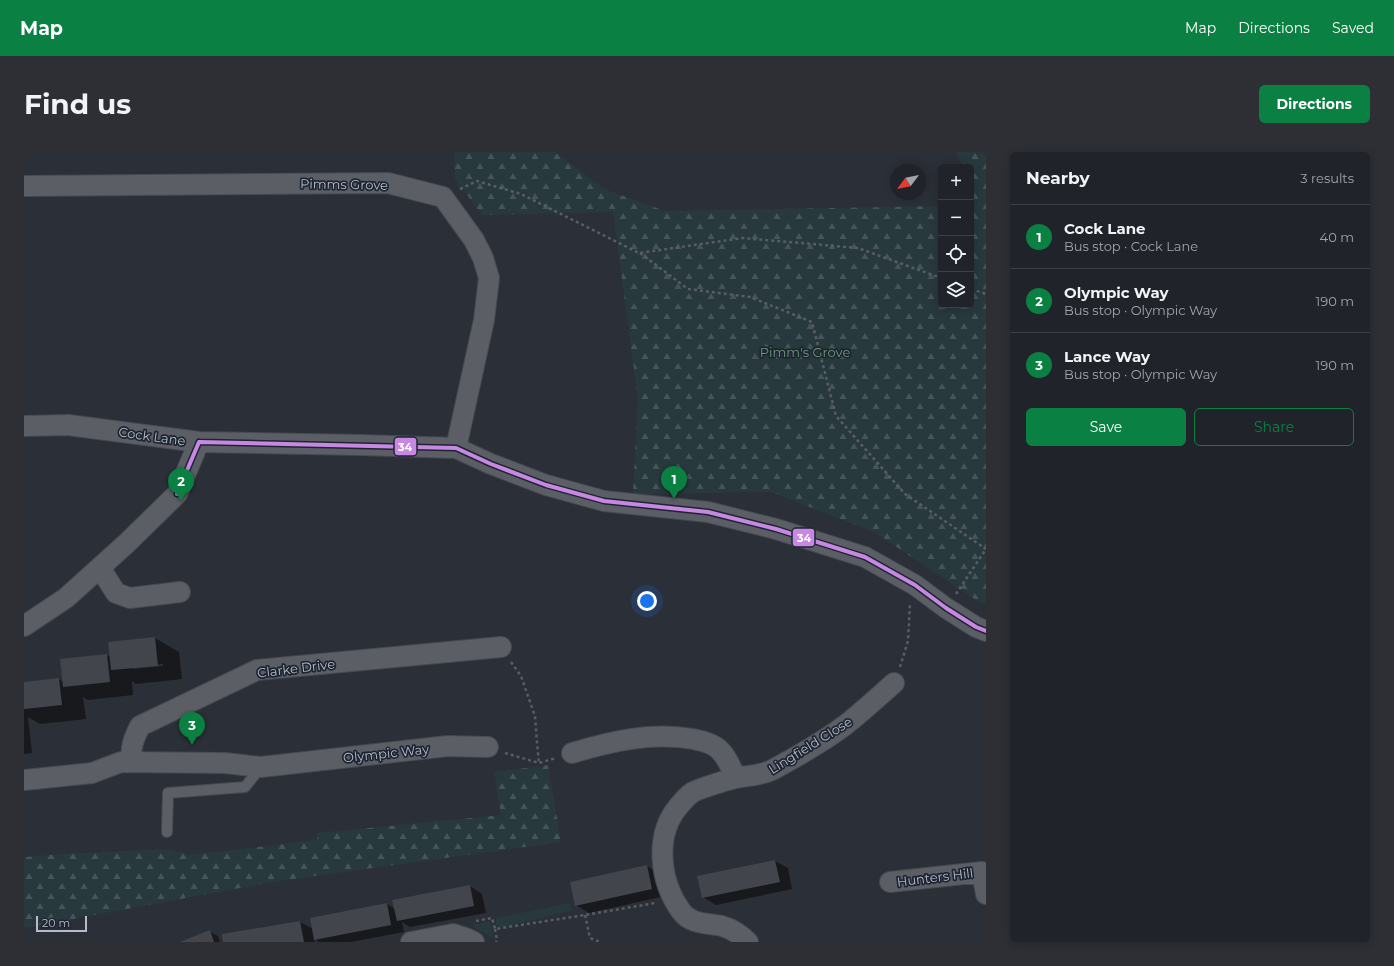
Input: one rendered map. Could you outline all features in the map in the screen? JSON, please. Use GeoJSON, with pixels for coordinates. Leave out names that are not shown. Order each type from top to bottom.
{"type":"FeatureCollection","features":[{"type":"Feature","properties":{"kind":"street","name":"Pimms Grove"},"geometry":{"type":"LineString","coordinates":[[24,186],[388,183],[443,197]]}},
{"type":"Feature","properties":{"kind":"street"},"geometry":{"type":"LineString","coordinates":[[443,197],[474,240],[483,258],[489,278],[484,320],[456,448]]}},
{"type":"Feature","properties":{"kind":"street","name":"Cock Lane"},"geometry":{"type":"LineString","coordinates":[[24,426],[68,424],[199,442],[456,448],[491,464],[533,480],[604,501],[708,512],[776,529],[865,557],[915,585],[946,608],[976,627],[986,631]]}},
{"type":"Feature","properties":{"kind":"street"},"geometry":{"type":"LineString","coordinates":[[24,626],[66,598],[100,568],[177,494],[199,442]]}},
{"type":"Feature","properties":{"kind":"street"},"geometry":{"type":"LineString","coordinates":[[100,568],[116,593],[130,598],[180,592]]}},
{"type":"Feature","properties":{"kind":"street","name":"Clarke Drive"},"geometry":{"type":"LineString","coordinates":[[132,761],[131,751],[133,741],[140,726],[257,670],[501,647]]}},
{"type":"Feature","properties":{"kind":"street","name":"Lingfield Close"},"geometry":{"type":"LineString","coordinates":[[748,942],[743,936],[730,929],[690,920],[682,913],[673,899],[666,879],[662,838],[669,820],[682,802],[693,792],[736,778],[762,774],[814,745],[844,726],[894,682]]}},
{"type":"Feature","properties":{"kind":"street"},"geometry":{"type":"LineString","coordinates":[[572,753],[611,742],[640,737],[683,737],[702,740],[716,748],[722,753],[736,778]]}},
{"type":"Feature","properties":{"kind":"street","name":"Olympic Way"},"geometry":{"type":"LineString","coordinates":[[24,780],[92,773],[110,765],[132,761],[225,763],[261,766],[448,746],[488,747]]}},
{"type":"Feature","properties":{"kind":"street","name":"Hunters Hill"},"geometry":{"type":"LineString","coordinates":[[890,882],[982,872],[986,894]]}},
{"type":"Feature","properties":{"kind":"street"},"geometry":{"type":"LineString","coordinates":[[411,942],[453,934],[468,938],[474,942]]}},
{"type":"Feature","properties":{"kind":"lane"},"geometry":{"type":"LineString","coordinates":[[167,832],[168,793],[245,787],[261,766]]}},
{"type":"Feature","properties":{"kind":"path"},"geometry":{"type":"LineString","coordinates":[[443,197],[477,181],[521,194],[639,253],[688,289],[750,297],[812,322],[836,416],[905,494],[986,549],[946,608]]}},
{"type":"Feature","properties":{"kind":"path"},"geometry":{"type":"LineString","coordinates":[[639,253],[743,238],[858,248],[938,277]]}},
{"type":"Feature","properties":{"kind":"path"},"geometry":{"type":"LineString","coordinates":[[974,290],[986,294]]}},
{"type":"Feature","properties":{"kind":"path"},"geometry":{"type":"LineString","coordinates":[[894,682],[908,641],[910,602],[915,585]]}},
{"type":"Feature","properties":{"kind":"path"},"geometry":{"type":"LineString","coordinates":[[501,647],[521,676],[535,716],[536,743],[539,763]]}},
{"type":"Feature","properties":{"kind":"path"},"geometry":{"type":"LineString","coordinates":[[488,747],[539,763],[572,753]]}},
{"type":"Feature","properties":{"kind":"path"},"geometry":{"type":"LineString","coordinates":[[495,929],[673,899]]}},
{"type":"Feature","properties":{"kind":"path"},"geometry":{"type":"LineString","coordinates":[[585,915],[590,938],[600,942]]}},
{"type":"Feature","properties":{"kind":"path"},"geometry":{"type":"LineString","coordinates":[[453,934],[469,923],[492,918],[497,940],[496,942]]}},
{"type":"Feature","properties":{"kind":"green space","name":"Pimm's Grove"},"geometry":{"type":"Polygon","coordinates":[[[454,152],[555,152],[604,189],[665,211],[938,206],[938,308],[974,308],[974,164],[962,164],[955,152],[986,152],[986,603],[979,602],[874,532],[771,492],[633,494],[638,399],[613,212],[482,215],[455,179],[454,152]]]}},
{"type":"Feature","properties":{"kind":"green space"},"geometry":{"type":"Polygon","coordinates":[[[548,765],[561,842],[272,882],[24,928],[24,857],[167,849],[190,855],[317,840],[317,833],[501,815],[494,772],[548,765]]]}},
{"type":"Feature","properties":{"kind":"green space"},"geometry":{"type":"Polygon","coordinates":[[[570,903],[571,911],[498,928],[496,924],[496,918],[570,903]]]}},
{"type":"Feature","properties":{"kind":"green space"},"geometry":{"type":"Polygon","coordinates":[[[490,921],[494,937],[492,938],[475,928],[474,925],[490,921]]]}},
{"type":"Feature","properties":{"kind":"building"},"geometry":{"type":"Polygon","coordinates":[[[155,637],[158,666],[111,670],[108,642],[155,637]]]}},
{"type":"Feature","properties":{"kind":"building"},"geometry":{"type":"Polygon","coordinates":[[[107,654],[110,682],[63,687],[60,659],[107,654]]]}},
{"type":"Feature","properties":{"kind":"building"},"geometry":{"type":"Polygon","coordinates":[[[59,678],[62,705],[24,709],[24,682],[59,678]]]}},
{"type":"Feature","properties":{"kind":"building"},"geometry":{"type":"Polygon","coordinates":[[[775,860],[780,882],[702,898],[697,876],[775,860]]]}},
{"type":"Feature","properties":{"kind":"building"},"geometry":{"type":"Polygon","coordinates":[[[647,865],[652,889],[575,906],[570,882],[647,865]]]}},
{"type":"Feature","properties":{"kind":"building"},"geometry":{"type":"Polygon","coordinates":[[[470,885],[474,906],[397,921],[392,900],[470,885]]]}},
{"type":"Feature","properties":{"kind":"building"},"geometry":{"type":"Polygon","coordinates":[[[387,903],[391,925],[314,940],[310,918],[387,903]]]}},
{"type":"Feature","properties":{"kind":"building"},"geometry":{"type":"Polygon","coordinates":[[[300,921],[304,942],[223,942],[222,934],[300,921]]]}},
{"type":"Feature","properties":{"kind":"building"},"geometry":{"type":"Polygon","coordinates":[[[210,930],[214,942],[180,942],[210,930]]]}},
{"type":"Feature","properties":{"kind":"transit line","name":"34"},"geometry":{"type":"LineString","coordinates":[[199,442],[456,448],[491,464],[546,485],[604,501],[708,512],[776,529],[865,557],[915,585],[946,608],[976,627],[986,631]]}},
{"type":"Feature","properties":{"kind":"transit line","name":"34"},"geometry":{"type":"LineString","coordinates":[[177,494],[199,442]]}},
{"type":"Feature","properties":{"kind":"place","name":"Cock Lane"},"geometry":{"type":"Point","coordinates":[674,499]}},
{"type":"Feature","properties":{"kind":"place","name":"Olympic Way"},"geometry":{"type":"Point","coordinates":[181,501]}},
{"type":"Feature","properties":{"kind":"place","name":"Lance Way"},"geometry":{"type":"Point","coordinates":[192,745]}}]}
